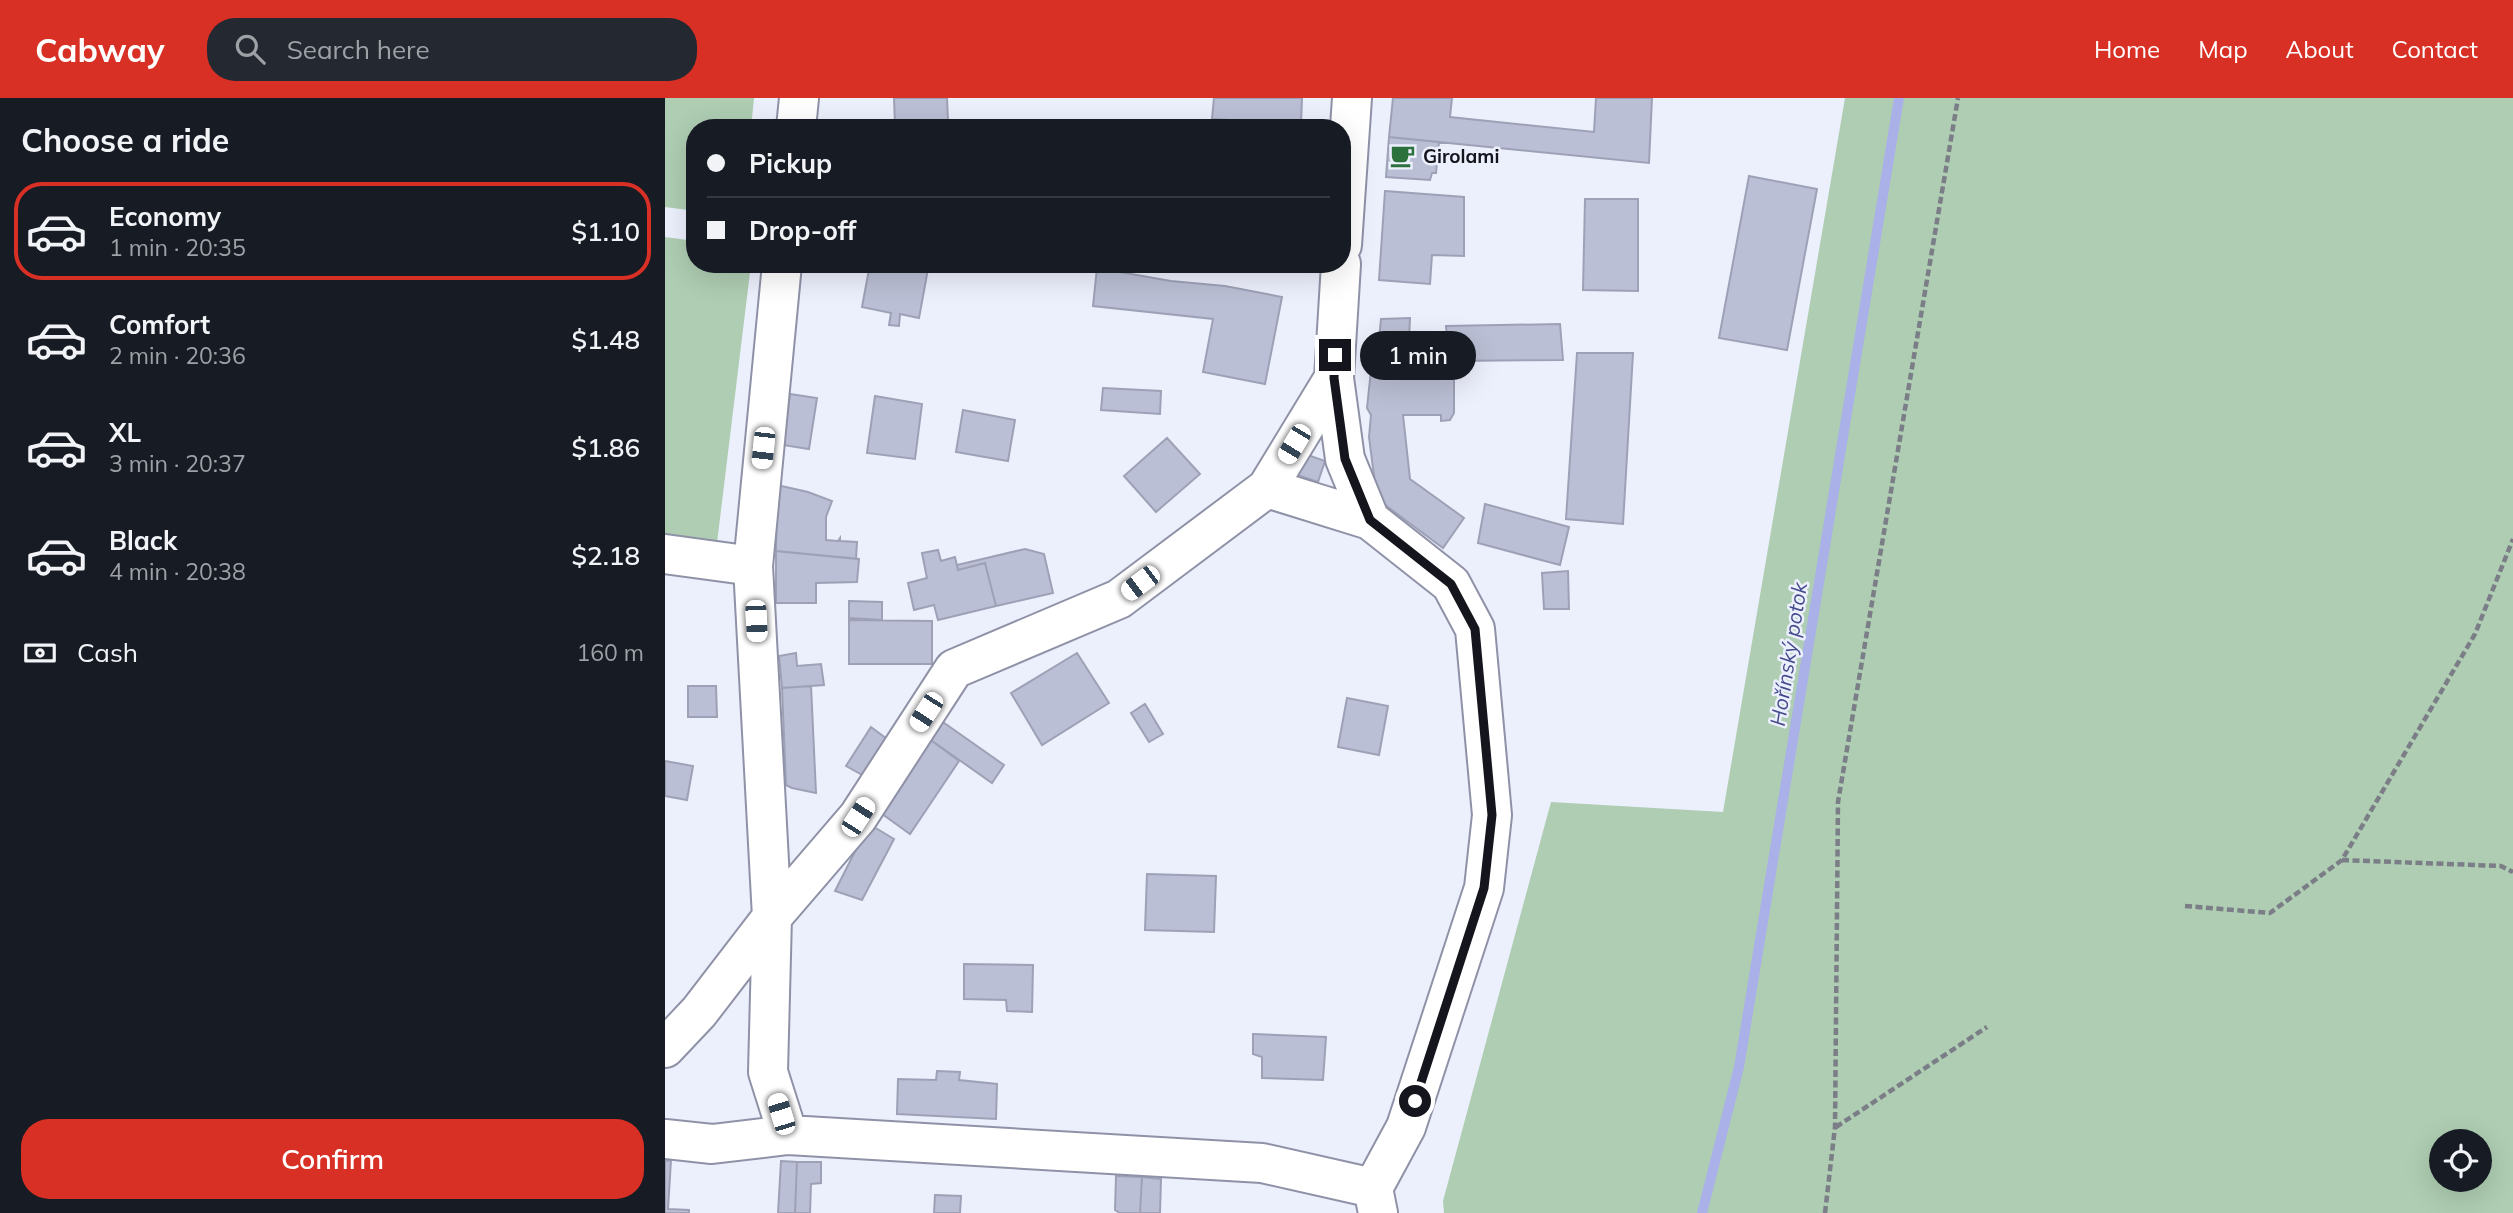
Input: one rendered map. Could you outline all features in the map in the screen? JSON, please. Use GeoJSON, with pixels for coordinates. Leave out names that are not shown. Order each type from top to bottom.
{"type":"FeatureCollection","features":[{"type":"Feature","properties":{"kind":"street"},"geometry":{"type":"LineString","coordinates":[[797,119],[799,98]]}},
{"type":"Feature","properties":{"kind":"street"},"geometry":{"type":"LineString","coordinates":[[1351,119],[1352,98]]}},
{"type":"Feature","properties":{"kind":"street"},"geometry":{"type":"LineString","coordinates":[[781,273],[753,566],[772,917],[768,1072],[787,1135]]}},
{"type":"Feature","properties":{"kind":"street"},"geometry":{"type":"LineString","coordinates":[[1340,273],[1334,378],[1345,459],[1370,520]]}},
{"type":"Feature","properties":{"kind":"street"},"geometry":{"type":"LineString","coordinates":[[665,1048],[699,1012],[772,917],[858,817],[954,669],[1119,599],[1267,488],[1334,378]]}},
{"type":"Feature","properties":{"kind":"street"},"geometry":{"type":"LineString","coordinates":[[665,1139],[712,1144],[787,1135],[1262,1163],[1376,1201],[1406,1127],[1484,888],[1492,815],[1475,629],[1451,584],[1370,520],[1267,488]]}},
{"type":"Feature","properties":{"kind":"street"},"geometry":{"type":"LineString","coordinates":[[665,554],[753,566]]}},
{"type":"Feature","properties":{"kind":"path"},"geometry":{"type":"LineString","coordinates":[[1825,1213],[1835,1127],[1838,802],[1958,98]]}},
{"type":"Feature","properties":{"kind":"path"},"geometry":{"type":"LineString","coordinates":[[2185,906],[2270,913],[2342,860],[2475,634],[2513,539]]}},
{"type":"Feature","properties":{"kind":"path"},"geometry":{"type":"LineString","coordinates":[[2342,860],[2501,866],[2513,872]]}},
{"type":"Feature","properties":{"kind":"path"},"geometry":{"type":"LineString","coordinates":[[1835,1127],[1987,1027]]}},
{"type":"Feature","properties":{"kind":"green space"},"geometry":{"type":"Polygon","coordinates":[[[665,98],[754,98],[752,119],[686,119],[686,210],[665,207],[665,98]]]}},
{"type":"Feature","properties":{"kind":"green space"},"geometry":{"type":"Polygon","coordinates":[[[1845,98],[2513,98],[2513,1213],[1444,1213],[1443,1201],[1551,802],[1723,812],[1845,98]]]}},
{"type":"Feature","properties":{"kind":"green space"},"geometry":{"type":"Polygon","coordinates":[[[665,237],[686,240],[686,273],[750,273],[717,543],[665,535],[665,237]]]}},
{"type":"Feature","properties":{"kind":"building"},"geometry":{"type":"Polygon","coordinates":[[[894,98],[947,98],[948,119],[895,119],[894,98]]]}},
{"type":"Feature","properties":{"kind":"building"},"geometry":{"type":"Polygon","coordinates":[[[1214,98],[1302,98],[1301,119],[1212,119],[1214,98]]]}},
{"type":"Feature","properties":{"kind":"building"},"geometry":{"type":"Polygon","coordinates":[[[1393,98],[1452,98],[1450,117],[1594,132],[1596,98],[1652,98],[1649,163],[1389,137],[1393,98]]]}},
{"type":"Feature","properties":{"kind":"building"},"geometry":{"type":"Polygon","coordinates":[[[1389,137],[1439,142],[1436,173],[1432,173],[1430,180],[1386,177],[1389,137]]]}},
{"type":"Feature","properties":{"kind":"building"},"geometry":{"type":"Polygon","coordinates":[[[1749,176],[1817,189],[1787,350],[1719,338],[1749,176]]]}},
{"type":"Feature","properties":{"kind":"building"},"geometry":{"type":"Polygon","coordinates":[[[1385,191],[1464,197],[1464,256],[1432,255],[1430,284],[1379,280],[1385,191]]]}},
{"type":"Feature","properties":{"kind":"building"},"geometry":{"type":"Polygon","coordinates":[[[1585,199],[1638,199],[1638,291],[1583,290],[1585,199]]]}},
{"type":"Feature","properties":{"kind":"building"},"geometry":{"type":"Polygon","coordinates":[[[868,273],[927,273],[919,318],[900,314],[899,326],[889,325],[891,313],[862,307],[868,273]]]}},
{"type":"Feature","properties":{"kind":"building"},"geometry":{"type":"Polygon","coordinates":[[[1096,273],[1125,273],[1225,286],[1282,297],[1265,384],[1203,372],[1213,319],[1093,306],[1096,273]]]}},
{"type":"Feature","properties":{"kind":"building"},"geometry":{"type":"Polygon","coordinates":[[[1410,318],[1408,361],[1377,361],[1381,319],[1410,318]]]}},
{"type":"Feature","properties":{"kind":"building"},"geometry":{"type":"Polygon","coordinates":[[[1560,324],[1563,360],[1449,361],[1446,326],[1560,324]]]}},
{"type":"Feature","properties":{"kind":"building"},"geometry":{"type":"Polygon","coordinates":[[[1577,353],[1633,353],[1623,524],[1566,519],[1577,353]]]}},
{"type":"Feature","properties":{"kind":"building"},"geometry":{"type":"Polygon","coordinates":[[[1372,361],[1454,361],[1454,413],[1450,420],[1441,421],[1441,415],[1403,415],[1410,479],[1464,518],[1443,548],[1377,499],[1369,437],[1371,415],[1367,408],[1372,361]]]}},
{"type":"Feature","properties":{"kind":"building"},"geometry":{"type":"Polygon","coordinates":[[[1103,388],[1161,391],[1160,414],[1101,410],[1103,388]]]}},
{"type":"Feature","properties":{"kind":"building"},"geometry":{"type":"Polygon","coordinates":[[[790,394],[817,398],[809,449],[783,445],[790,394]]]}},
{"type":"Feature","properties":{"kind":"building"},"geometry":{"type":"Polygon","coordinates":[[[875,396],[922,404],[915,459],[867,453],[875,396]]]}},
{"type":"Feature","properties":{"kind":"building"},"geometry":{"type":"Polygon","coordinates":[[[963,410],[1015,420],[1008,461],[956,452],[963,410]]]}},
{"type":"Feature","properties":{"kind":"building"},"geometry":{"type":"Polygon","coordinates":[[[1167,438],[1200,474],[1156,512],[1124,476],[1167,438]]]}},
{"type":"Feature","properties":{"kind":"building"},"geometry":{"type":"Polygon","coordinates":[[[1305,454],[1325,461],[1318,482],[1297,475],[1305,454]]]}},
{"type":"Feature","properties":{"kind":"building"},"geometry":{"type":"Polygon","coordinates":[[[777,485],[832,501],[826,517],[826,540],[838,541],[840,538],[840,541],[857,542],[856,559],[776,551],[777,485]]]}},
{"type":"Feature","properties":{"kind":"building"},"geometry":{"type":"Polygon","coordinates":[[[1485,504],[1569,527],[1560,565],[1478,543],[1485,504]]]}},
{"type":"Feature","properties":{"kind":"building"},"geometry":{"type":"Polygon","coordinates":[[[1025,549],[1044,554],[1053,593],[996,606],[985,563],[958,570],[957,565],[1025,549]]]}},
{"type":"Feature","properties":{"kind":"building"},"geometry":{"type":"Polygon","coordinates":[[[938,550],[941,561],[955,557],[958,570],[985,563],[996,606],[938,620],[934,605],[914,610],[908,583],[927,578],[922,553],[938,550]]]}},
{"type":"Feature","properties":{"kind":"building"},"geometry":{"type":"Polygon","coordinates":[[[776,551],[859,559],[857,582],[816,583],[816,603],[776,603],[776,551]]]}},
{"type":"Feature","properties":{"kind":"building"},"geometry":{"type":"Polygon","coordinates":[[[1568,571],[1569,609],[1544,609],[1542,573],[1568,571]]]}},
{"type":"Feature","properties":{"kind":"building"},"geometry":{"type":"Polygon","coordinates":[[[849,601],[882,602],[882,620],[849,618],[849,601]]]}},
{"type":"Feature","properties":{"kind":"building"},"geometry":{"type":"Polygon","coordinates":[[[849,620],[932,621],[932,664],[849,664],[849,620]]]}},
{"type":"Feature","properties":{"kind":"building"},"geometry":{"type":"Polygon","coordinates":[[[796,653],[797,666],[821,664],[824,685],[782,688],[779,656],[796,653]]]}},
{"type":"Feature","properties":{"kind":"building"},"geometry":{"type":"Polygon","coordinates":[[[1077,653],[1109,703],[1042,745],[1011,693],[1077,653]]]}},
{"type":"Feature","properties":{"kind":"building"},"geometry":{"type":"Polygon","coordinates":[[[688,686],[716,686],[717,717],[688,717],[688,686]]]}},
{"type":"Feature","properties":{"kind":"building"},"geometry":{"type":"Polygon","coordinates":[[[811,686],[816,793],[786,785],[782,688],[811,686]]]}},
{"type":"Feature","properties":{"kind":"building"},"geometry":{"type":"Polygon","coordinates":[[[1347,698],[1388,706],[1379,755],[1338,747],[1347,698]]]}},
{"type":"Feature","properties":{"kind":"building"},"geometry":{"type":"Polygon","coordinates":[[[1145,704],[1163,734],[1149,742],[1131,713],[1145,704]]]}},
{"type":"Feature","properties":{"kind":"building"},"geometry":{"type":"Polygon","coordinates":[[[940,720],[1004,765],[992,783],[928,738],[940,720]]]}},
{"type":"Feature","properties":{"kind":"building"},"geometry":{"type":"Polygon","coordinates":[[[871,727],[887,739],[864,776],[846,766],[871,727]]]}},
{"type":"Feature","properties":{"kind":"building"},"geometry":{"type":"Polygon","coordinates":[[[928,738],[959,761],[910,834],[878,811],[928,738]]]}},
{"type":"Feature","properties":{"kind":"building"},"geometry":{"type":"Polygon","coordinates":[[[665,761],[693,766],[687,800],[665,796],[665,761]]]}},
{"type":"Feature","properties":{"kind":"building"},"geometry":{"type":"Polygon","coordinates":[[[869,824],[894,839],[862,900],[835,891],[869,824]]]}},
{"type":"Feature","properties":{"kind":"building"},"geometry":{"type":"Polygon","coordinates":[[[1147,874],[1216,876],[1214,932],[1145,930],[1147,874]]]}},
{"type":"Feature","properties":{"kind":"building"},"geometry":{"type":"Polygon","coordinates":[[[964,964],[1033,965],[1032,1012],[1007,1011],[1006,1000],[964,999],[964,964]]]}},
{"type":"Feature","properties":{"kind":"building"},"geometry":{"type":"Polygon","coordinates":[[[1253,1034],[1326,1037],[1323,1080],[1262,1078],[1262,1057],[1253,1054],[1253,1034]]]}},
{"type":"Feature","properties":{"kind":"building"},"geometry":{"type":"Polygon","coordinates":[[[937,1071],[960,1072],[959,1080],[997,1084],[996,1119],[897,1114],[898,1079],[936,1080],[937,1071]]]}},
{"type":"Feature","properties":{"kind":"building"},"geometry":{"type":"Polygon","coordinates":[[[671,1160],[668,1209],[689,1210],[689,1213],[665,1213],[665,1161],[671,1160]]]}},
{"type":"Feature","properties":{"kind":"building"},"geometry":{"type":"Polygon","coordinates":[[[781,1161],[797,1162],[795,1213],[778,1213],[781,1161]]]}},
{"type":"Feature","properties":{"kind":"building"},"geometry":{"type":"Polygon","coordinates":[[[797,1162],[821,1162],[821,1183],[811,1184],[810,1213],[795,1213],[797,1162]]]}},
{"type":"Feature","properties":{"kind":"building"},"geometry":{"type":"Polygon","coordinates":[[[1116,1176],[1142,1177],[1140,1213],[1120,1213],[1115,1210],[1116,1176]]]}},
{"type":"Feature","properties":{"kind":"building"},"geometry":{"type":"Polygon","coordinates":[[[1142,1177],[1161,1179],[1160,1213],[1140,1213],[1142,1177]]]}},
{"type":"Feature","properties":{"kind":"building"},"geometry":{"type":"Polygon","coordinates":[[[935,1195],[961,1196],[960,1213],[934,1213],[935,1195]]]}},
{"type":"Feature","properties":{"kind":"waterway","name":"Hořínský potok"},"geometry":{"type":"LineString","coordinates":[[1702,1213],[1739,1067],[1899,98]]}},
{"type":"Feature","properties":{"kind":"place","name":"Girolami"},"geometry":{"type":"Point","coordinates":[1403,156]}},
{"type":"Feature","properties":{"kind":"route"},"geometry":{"type":"LineString","coordinates":[[1335,355],[1334,378],[1345,459],[1370,520],[1451,584],[1475,629],[1492,815],[1484,888],[1415,1101]]}}]}
